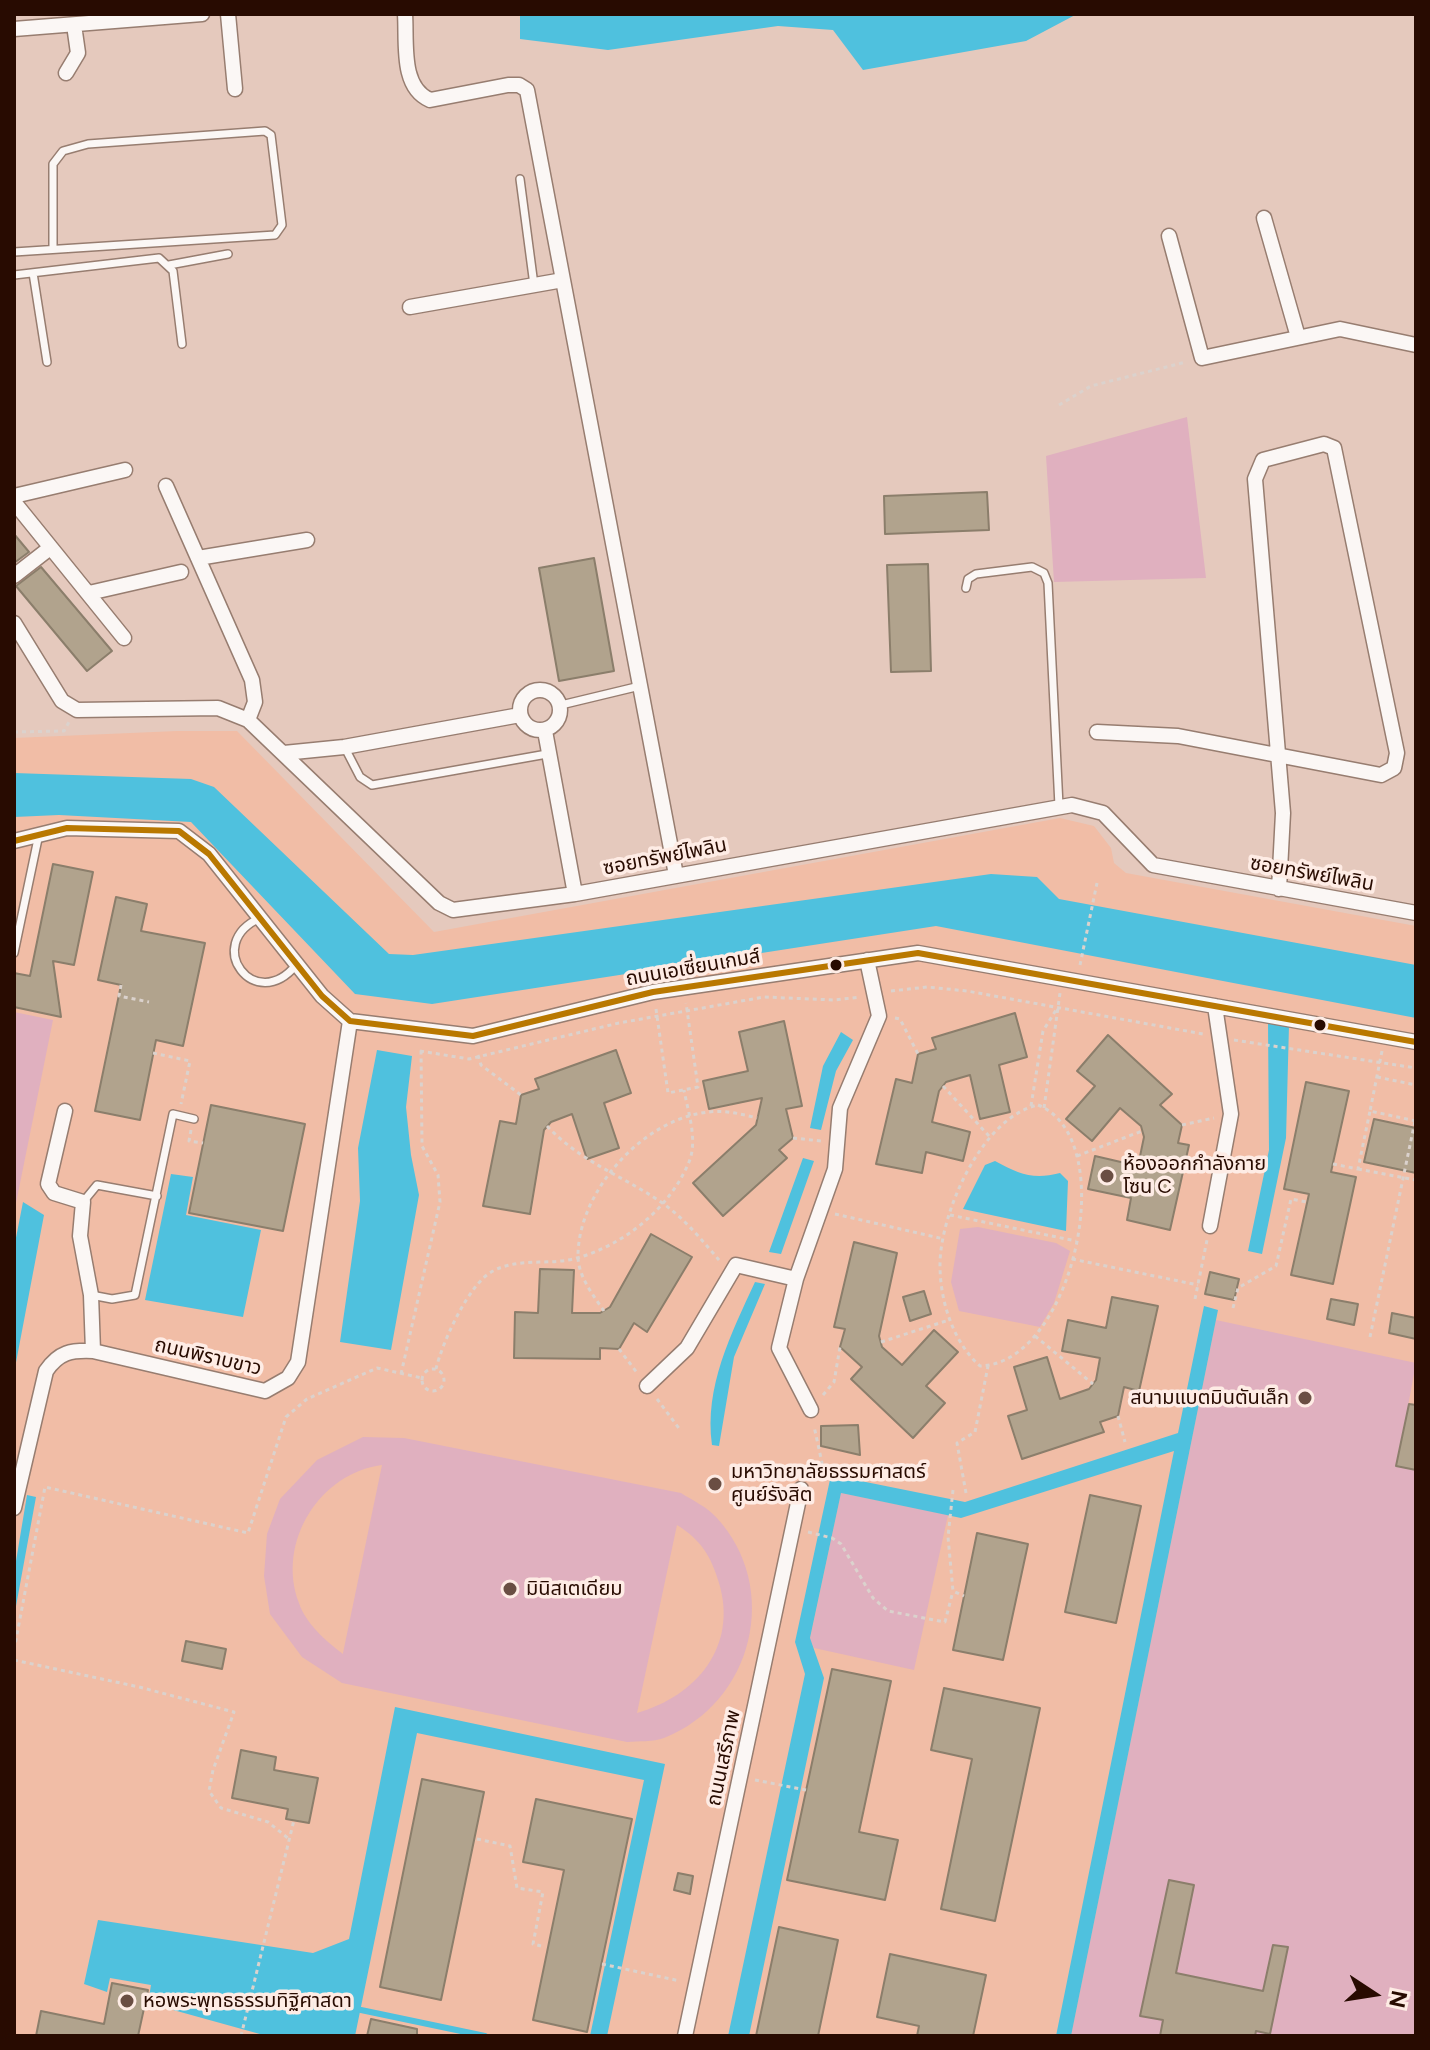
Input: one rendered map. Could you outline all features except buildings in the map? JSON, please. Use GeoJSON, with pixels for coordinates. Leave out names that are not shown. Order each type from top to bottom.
{"type":"FeatureCollection","features":[{"type":"Feature","properties":{"kind":"street"},"geometry":{"type":"LineString","coordinates":[[14,29],[202,14]]}},
{"type":"Feature","properties":{"kind":"street"},"geometry":{"type":"LineString","coordinates":[[228,14],[235,89]]}},
{"type":"Feature","properties":{"kind":"street"},"geometry":{"type":"LineString","coordinates":[[405,14],[410,84],[421,96],[430,100],[508,85],[519,85],[527,90],[676,875]]}},
{"type":"Feature","properties":{"kind":"street"},"geometry":{"type":"LineString","coordinates":[[66,73],[78,53],[74,25]]}},
{"type":"Feature","properties":{"kind":"street"},"geometry":{"type":"LineString","coordinates":[[1264,218],[1298,337]]}},
{"type":"Feature","properties":{"kind":"street"},"geometry":{"type":"LineString","coordinates":[[1169,236],[1202,358],[1340,329],[1416,345]]}},
{"type":"Feature","properties":{"kind":"street"},"geometry":{"type":"LineString","coordinates":[[410,307],[563,280]]}},
{"type":"Feature","properties":{"kind":"street"},"geometry":{"type":"LineString","coordinates":[[1097,732],[1178,736],[1277,755],[1381,775],[1394,768],[1397,753],[1334,448],[1324,444],[1263,460],[1255,479],[1277,755],[1283,813],[1279,889]]}},
{"type":"Feature","properties":{"kind":"street"},"geometry":{"type":"LineString","coordinates":[[124,638],[14,499],[125,470]]}},
{"type":"Feature","properties":{"kind":"street"},"geometry":{"type":"LineString","coordinates":[[166,486],[252,680],[255,702],[248,720]]}},
{"type":"Feature","properties":{"kind":"street"},"geometry":{"type":"LineString","coordinates":[[198,558],[307,540]]}},
{"type":"Feature","properties":{"kind":"street"},"geometry":{"type":"LineString","coordinates":[[14,576],[50,548]]}},
{"type":"Feature","properties":{"kind":"street"},"geometry":{"type":"LineString","coordinates":[[89,593],[181,572]]}},
{"type":"Feature","properties":{"kind":"street"},"geometry":{"type":"LineString","coordinates":[[14,623],[62,701],[77,710]]}},
{"type":"Feature","properties":{"kind":"street"},"geometry":{"type":"LineString","coordinates":[[533,690],[550,691],[561,705],[558,721],[545,731],[529,728],[520,715],[522,700],[533,690]]}},
{"type":"Feature","properties":{"kind":"street","name":"ซอยทรัพย์ไพลิน"},"geometry":{"type":"LineString","coordinates":[[77,710],[218,708],[248,720],[439,903],[453,910],[575,894],[1072,805],[1103,813],[1153,865],[1416,913]]}},
{"type":"Feature","properties":{"kind":"street"},"geometry":{"type":"LineString","coordinates":[[284,753],[344,747],[520,715]]}},
{"type":"Feature","properties":{"kind":"street"},"geometry":{"type":"LineString","coordinates":[[545,731],[575,894]]}},
{"type":"Feature","properties":{"kind":"street"},"geometry":{"type":"LineString","coordinates":[[14,841],[40,832],[87,827],[108,831],[179,831],[209,854],[322,996],[350,1021]]}},
{"type":"Feature","properties":{"kind":"street","name":"ถนนเอเซี่ยนเกมส์"},"geometry":{"type":"LineString","coordinates":[[350,1021],[473,1036],[653,992],[918,953],[1416,1042]]}},
{"type":"Feature","properties":{"kind":"street"},"geometry":{"type":"LineString","coordinates":[[811,1410],[779,1348],[796,1279],[835,1169],[840,1108],[879,1016],[867,960]]}},
{"type":"Feature","properties":{"kind":"street"},"geometry":{"type":"LineString","coordinates":[[1210,1226],[1231,1114],[1215,1006]]}},
{"type":"Feature","properties":{"kind":"street","name":"ถนนพิราบขาว"},"geometry":{"type":"LineString","coordinates":[[14,1508],[46,1371],[56,1357],[75,1350],[93,1351],[265,1391],[288,1378],[298,1362],[350,1021]]}},
{"type":"Feature","properties":{"kind":"street"},"geometry":{"type":"LineString","coordinates":[[65,1111],[48,1184],[54,1193],[83,1202],[80,1236],[91,1295],[93,1351]]}},
{"type":"Feature","properties":{"kind":"street"},"geometry":{"type":"LineString","coordinates":[[647,1386],[687,1348],[736,1265],[796,1279]]}},
{"type":"Feature","properties":{"kind":"street","name":"ถนนเสรีภาพ"},"geometry":{"type":"LineString","coordinates":[[685,2036],[801,1489]]}},
{"type":"Feature","properties":{"kind":"lane"},"geometry":{"type":"LineString","coordinates":[[14,252],[275,235],[282,225],[271,135],[265,131],[88,144],[63,151],[53,164],[53,249]]}},
{"type":"Feature","properties":{"kind":"lane"},"geometry":{"type":"LineString","coordinates":[[520,179],[534,285]]}},
{"type":"Feature","properties":{"kind":"lane"},"geometry":{"type":"LineString","coordinates":[[169,265],[228,254]]}},
{"type":"Feature","properties":{"kind":"lane"},"geometry":{"type":"LineString","coordinates":[[14,275],[159,258],[173,271],[182,344]]}},
{"type":"Feature","properties":{"kind":"lane"},"geometry":{"type":"LineString","coordinates":[[33,273],[47,362]]}},
{"type":"Feature","properties":{"kind":"lane"},"geometry":{"type":"LineString","coordinates":[[966,588],[968,579],[976,574],[1032,567],[1044,573],[1048,583],[1059,806]]}},
{"type":"Feature","properties":{"kind":"lane"},"geometry":{"type":"LineString","coordinates":[[561,705],[640,686]]}},
{"type":"Feature","properties":{"kind":"lane"},"geometry":{"type":"LineString","coordinates":[[344,747],[360,777],[372,785],[547,754]]}},
{"type":"Feature","properties":{"kind":"lane"},"geometry":{"type":"LineString","coordinates":[[14,953],[40,832]]}},
{"type":"Feature","properties":{"kind":"lane"},"geometry":{"type":"LineString","coordinates":[[260,918],[246,925],[236,938],[234,954],[240,970],[253,981],[270,983],[285,978],[296,965]]}},
{"type":"Feature","properties":{"kind":"lane"},"geometry":{"type":"LineString","coordinates":[[91,1295],[112,1299],[135,1295],[173,1114],[194,1119]]}},
{"type":"Feature","properties":{"kind":"lane"},"geometry":{"type":"LineString","coordinates":[[83,1202],[97,1185],[157,1196]]}},
{"type":"Feature","properties":{"kind":"path"},"geometry":{"type":"LineString","coordinates":[[1059,405],[1091,386],[1202,358]]}},
{"type":"Feature","properties":{"kind":"path"},"geometry":{"type":"LineString","coordinates":[[14,732],[64,731],[77,710]]}},
{"type":"Feature","properties":{"kind":"path"},"geometry":{"type":"LineString","coordinates":[[1080,966],[1097,883]]}},
{"type":"Feature","properties":{"kind":"path"},"geometry":{"type":"LineString","coordinates":[[121,985],[119,996],[149,1002]]}},
{"type":"Feature","properties":{"kind":"path"},"geometry":{"type":"LineString","coordinates":[[420,1051],[469,1059],[657,1016],[764,997],[835,1000],[927,987],[1057,1006]]}},
{"type":"Feature","properties":{"kind":"path"},"geometry":{"type":"LineString","coordinates":[[653,992],[668,1093],[698,1087],[684,988]]}},
{"type":"Feature","properties":{"kind":"path"},"geometry":{"type":"LineString","coordinates":[[1031,1106],[1043,1031],[1057,1006]]}},
{"type":"Feature","properties":{"kind":"path"},"geometry":{"type":"LineString","coordinates":[[1044,1108],[1057,1006]]}},
{"type":"Feature","properties":{"kind":"path"},"geometry":{"type":"LineString","coordinates":[[879,1016],[900,1019],[918,1054]]}},
{"type":"Feature","properties":{"kind":"path"},"geometry":{"type":"LineString","coordinates":[[401,1374],[440,1202],[438,1175],[422,1146],[420,1051],[425,1031]]}},
{"type":"Feature","properties":{"kind":"path"},"geometry":{"type":"LineString","coordinates":[[473,1036],[481,1065],[521,1095]]}},
{"type":"Feature","properties":{"kind":"path"},"geometry":{"type":"LineString","coordinates":[[1358,1169],[1385,1037]]}},
{"type":"Feature","properties":{"kind":"path"},"geometry":{"type":"LineString","coordinates":[[153,1053],[190,1061],[178,1116]]}},
{"type":"Feature","properties":{"kind":"path"},"geometry":{"type":"LineString","coordinates":[[1377,1077],[1416,1085]]}},
{"type":"Feature","properties":{"kind":"path"},"geometry":{"type":"LineString","coordinates":[[943,1086],[990,1137]]}},
{"type":"Feature","properties":{"kind":"path"},"geometry":{"type":"LineString","coordinates":[[436,1369],[441,1348],[460,1308],[490,1272],[513,1264],[578,1258],[627,1237],[663,1203],[690,1161],[692,1134],[684,1090]]}},
{"type":"Feature","properties":{"kind":"path"},"geometry":{"type":"LineString","coordinates":[[1031,1106],[1052,1111],[1066,1129],[1077,1156],[1082,1206],[1077,1241],[1060,1299],[1035,1336],[1019,1352],[997,1366],[980,1366],[968,1356],[950,1320],[940,1263],[944,1239],[958,1190],[990,1137],[1022,1109],[1031,1106]]}},
{"type":"Feature","properties":{"kind":"path"},"geometry":{"type":"LineString","coordinates":[[1370,1111],[1416,1121],[1370,1337]]}},
{"type":"Feature","properties":{"kind":"path"},"geometry":{"type":"LineString","coordinates":[[604,1311],[587,1287],[578,1258],[583,1219],[625,1154],[655,1132],[706,1112],[731,1112],[757,1118]]}},
{"type":"Feature","properties":{"kind":"path"},"geometry":{"type":"LineString","coordinates":[[1182,1125],[1231,1114]]}},
{"type":"Feature","properties":{"kind":"path"},"geometry":{"type":"LineString","coordinates":[[194,1119],[189,1141],[203,1143]]}},
{"type":"Feature","properties":{"kind":"path"},"geometry":{"type":"LineString","coordinates":[[547,1126],[571,1151],[663,1203],[689,1226],[731,1274]]}},
{"type":"Feature","properties":{"kind":"path"},"geometry":{"type":"LineString","coordinates":[[1077,1156],[1142,1131]]}},
{"type":"Feature","properties":{"kind":"path"},"geometry":{"type":"LineString","coordinates":[[793,1138],[837,1143]]}},
{"type":"Feature","properties":{"kind":"path"},"geometry":{"type":"LineString","coordinates":[[1333,1164],[1416,1180]]}},
{"type":"Feature","properties":{"kind":"path"},"geometry":{"type":"LineString","coordinates":[[1233,1308],[1238,1288],[1276,1266],[1291,1199],[1307,1202]]}},
{"type":"Feature","properties":{"kind":"path"},"geometry":{"type":"LineString","coordinates":[[820,1210],[944,1239]]}},
{"type":"Feature","properties":{"kind":"path"},"geometry":{"type":"LineString","coordinates":[[950,1215],[1077,1241]]}},
{"type":"Feature","properties":{"kind":"path"},"geometry":{"type":"LineString","coordinates":[[1195,1299],[1210,1226]]}},
{"type":"Feature","properties":{"kind":"path"},"geometry":{"type":"LineString","coordinates":[[1072,1259],[1198,1285]]}},
{"type":"Feature","properties":{"kind":"path"},"geometry":{"type":"LineString","coordinates":[[881,1342],[950,1320]]}},
{"type":"Feature","properties":{"kind":"path"},"geometry":{"type":"LineString","coordinates":[[1035,1336],[1093,1384]]}},
{"type":"Feature","properties":{"kind":"path"},"geometry":{"type":"LineString","coordinates":[[822,1463],[811,1410],[834,1382],[840,1347]]}},
{"type":"Feature","properties":{"kind":"path"},"geometry":{"type":"LineString","coordinates":[[966,1493],[957,1443],[975,1432],[988,1366]]}},
{"type":"Feature","properties":{"kind":"path"},"geometry":{"type":"LineString","coordinates":[[45,1487],[248,1533],[286,1417],[307,1399],[377,1368],[422,1378]]}},
{"type":"Feature","properties":{"kind":"path"},"geometry":{"type":"LineString","coordinates":[[429,1369],[436,1369],[445,1379],[440,1389],[426,1389],[422,1378],[429,1369]]}},
{"type":"Feature","properties":{"kind":"path"},"geometry":{"type":"LineString","coordinates":[[1118,1416],[1125,1442]]}},
{"type":"Feature","properties":{"kind":"path"},"geometry":{"type":"LineString","coordinates":[[14,1650],[46,1478]]}},
{"type":"Feature","properties":{"kind":"path"},"geometry":{"type":"LineString","coordinates":[[807,1532],[832,1538],[841,1544],[873,1598],[888,1611],[945,1622],[953,1591],[948,1537],[953,1490]]}},
{"type":"Feature","properties":{"kind":"path"},"geometry":{"type":"LineString","coordinates":[[953,1591],[964,1596]]}},
{"type":"Feature","properties":{"kind":"path"},"geometry":{"type":"LineString","coordinates":[[14,1660],[139,1687],[234,1712],[213,1770],[209,1791],[221,1808],[268,1822],[289,1839]]}},
{"type":"Feature","properties":{"kind":"path"},"geometry":{"type":"LineString","coordinates":[[752,1780],[806,1790]]}},
{"type":"Feature","properties":{"kind":"path"},"geometry":{"type":"LineString","coordinates":[[241,2036],[294,1820]]}},
{"type":"Feature","properties":{"kind":"path"},"geometry":{"type":"LineString","coordinates":[[477,1839],[510,1846],[517,1888],[543,1892],[533,1944],[541,1946]]}},
{"type":"Feature","properties":{"kind":"path"},"geometry":{"type":"LineString","coordinates":[[602,1964],[696,1985]]}},
{"type":"Feature","properties":{"kind":"shaded area"},"geometry":{"type":"Polygon","coordinates":[[[1187,417],[1206,578],[1054,582],[1046,456],[1187,417]]]}},
{"type":"Feature","properties":{"kind":"shaded area","name":"มหาวิทยาลัยธรรมศาสตร์ ศูนย์รังสิต"},"geometry":{"type":"Polygon","coordinates":[[[237,731],[434,932],[1060,818],[1094,826],[1111,848],[1114,863],[1126,873],[1416,926],[1416,2036],[14,2036],[14,738],[237,731]]]}},
{"type":"Feature","properties":{"kind":"shaded area"},"geometry":{"type":"Polygon","coordinates":[[[14,1012],[53,1020],[14,1213],[14,1012]]]}},
{"type":"Feature","properties":{"kind":"shaded area"},"geometry":{"type":"Polygon","coordinates":[[[978,1227],[1056,1243],[1070,1251],[1054,1303],[1040,1327],[959,1311],[951,1282],[960,1229],[978,1227]]]}},
{"type":"Feature","properties":{"kind":"shaded area"},"geometry":{"type":"Polygon","coordinates":[[[1216,1320],[1416,1363],[1397,1465],[1416,1470],[1416,2036],[1071,2036],[1216,1320]]]}},
{"type":"Feature","properties":{"kind":"shaded area","name":"มินิสเตเดียม"},"geometry":{"type":"Polygon","coordinates":[[[363,1437],[404,1438],[681,1493],[716,1517],[736,1545],[748,1577],[752,1609],[748,1641],[737,1671],[719,1699],[694,1721],[664,1738],[627,1742],[342,1683],[302,1657],[270,1614],[264,1576],[267,1534],[280,1499],[317,1460],[363,1437]],[[382,1465],[340,1481],[322,1496],[299,1535],[294,1557],[293,1580],[302,1611],[317,1632],[343,1654],[343,1653],[382,1465]],[[677,1525],[637,1713],[659,1705],[694,1681],[708,1665],[723,1628],[719,1583],[712,1565],[699,1543],[677,1525]]]}},
{"type":"Feature","properties":{"kind":"shaded area"},"geometry":{"type":"Polygon","coordinates":[[[841,1493],[948,1515],[914,1670],[814,1648],[810,1639],[841,1493]]]}},
{"type":"Feature","properties":{"kind":"water"},"geometry":{"type":"Polygon","coordinates":[[[520,14],[1077,14],[1026,41],[863,70],[833,30],[778,26],[608,50],[520,39],[520,14]]]}},
{"type":"Feature","properties":{"kind":"water"},"geometry":{"type":"Polygon","coordinates":[[[14,773],[191,779],[214,787],[389,954],[413,955],[991,874],[1037,877],[1059,899],[1416,965],[1416,1018],[936,926],[432,1004],[355,994],[191,822],[59,815],[14,817],[14,773]]]}},
{"type":"Feature","properties":{"kind":"water"},"geometry":{"type":"Polygon","coordinates":[[[1268,1022],[1289,1025],[1286,1138],[1262,1254],[1248,1251],[1269,1150],[1268,1022]]]}},
{"type":"Feature","properties":{"kind":"water"},"geometry":{"type":"Polygon","coordinates":[[[841,1032],[853,1040],[836,1071],[821,1130],[810,1128],[823,1066],[841,1032]]]}},
{"type":"Feature","properties":{"kind":"water"},"geometry":{"type":"Polygon","coordinates":[[[377,1050],[412,1056],[406,1107],[419,1195],[391,1350],[340,1342],[360,1201],[358,1148],[377,1050]]]}},
{"type":"Feature","properties":{"kind":"water"},"geometry":{"type":"Polygon","coordinates":[[[803,1158],[814,1161],[781,1254],[769,1252],[803,1158]]]}},
{"type":"Feature","properties":{"kind":"water"},"geometry":{"type":"Polygon","coordinates":[[[995,1161],[1026,1174],[1042,1176],[1060,1173],[1068,1181],[1066,1231],[963,1209],[985,1165],[995,1161]]]}},
{"type":"Feature","properties":{"kind":"water"},"geometry":{"type":"Polygon","coordinates":[[[171,1174],[193,1177],[186,1215],[261,1230],[243,1317],[145,1300],[171,1174]]]}},
{"type":"Feature","properties":{"kind":"water"},"geometry":{"type":"Polygon","coordinates":[[[23,1202],[44,1215],[14,1373],[14,1248],[23,1202]]]}},
{"type":"Feature","properties":{"kind":"water"},"geometry":{"type":"Polygon","coordinates":[[[755,1282],[765,1284],[734,1357],[719,1446],[712,1445],[712,1402],[716,1382],[729,1341],[755,1282]]]}},
{"type":"Feature","properties":{"kind":"water"},"geometry":{"type":"Polygon","coordinates":[[[1204,1306],[1218,1310],[1071,2036],[1056,2036],[1174,1451],[961,1518],[841,1493],[810,1638],[824,1678],[749,2036],[728,2036],[805,1674],[795,1642],[831,1475],[965,1502],[1178,1433],[1204,1306]]]}},
{"type":"Feature","properties":{"kind":"water"},"geometry":{"type":"Polygon","coordinates":[[[27,1495],[36,1497],[14,1617],[14,1573],[27,1495]]]}},
{"type":"Feature","properties":{"kind":"water"},"geometry":{"type":"Polygon","coordinates":[[[395,1707],[665,1764],[607,2036],[590,2036],[644,1780],[417,1733],[355,2036],[267,2036],[148,2003],[151,1985],[110,1978],[107,1992],[84,1984],[98,1920],[313,1953],[349,1939],[395,1707]]]}},
{"type":"Feature","properties":{"kind":"waterway"},"geometry":{"type":"LineString","coordinates":[[361,2010],[485,2036]]}},
{"type":"Feature","properties":{"kind":"transit line"},"geometry":{"type":"LineString","coordinates":[[14,841],[67,828],[179,831],[209,854],[322,996],[350,1021],[473,1036],[653,992],[918,953],[1416,1042]]}},
{"type":"Feature","properties":{"kind":"place","name":"ห้องออกกำลังกาย โซน C"},"geometry":{"type":"Point","coordinates":[1107,1176]}},
{"type":"Feature","properties":{"kind":"place","name":"สนามแบตมินตันเล็ก"},"geometry":{"type":"Point","coordinates":[1305,1398]}},
{"type":"Feature","properties":{"kind":"place","name":"มหาวิทยาลัยธรรมศาสตร์ ศูนย์รังสิต"},"geometry":{"type":"Point","coordinates":[715,1484]}},
{"type":"Feature","properties":{"kind":"place","name":"มินิสเตเดียม"},"geometry":{"type":"Point","coordinates":[510,1589]}},
{"type":"Feature","properties":{"kind":"place","name":"หอพระพุทธธรรมทิฐิศาสดา"},"geometry":{"type":"Point","coordinates":[127,2001]}}]}
